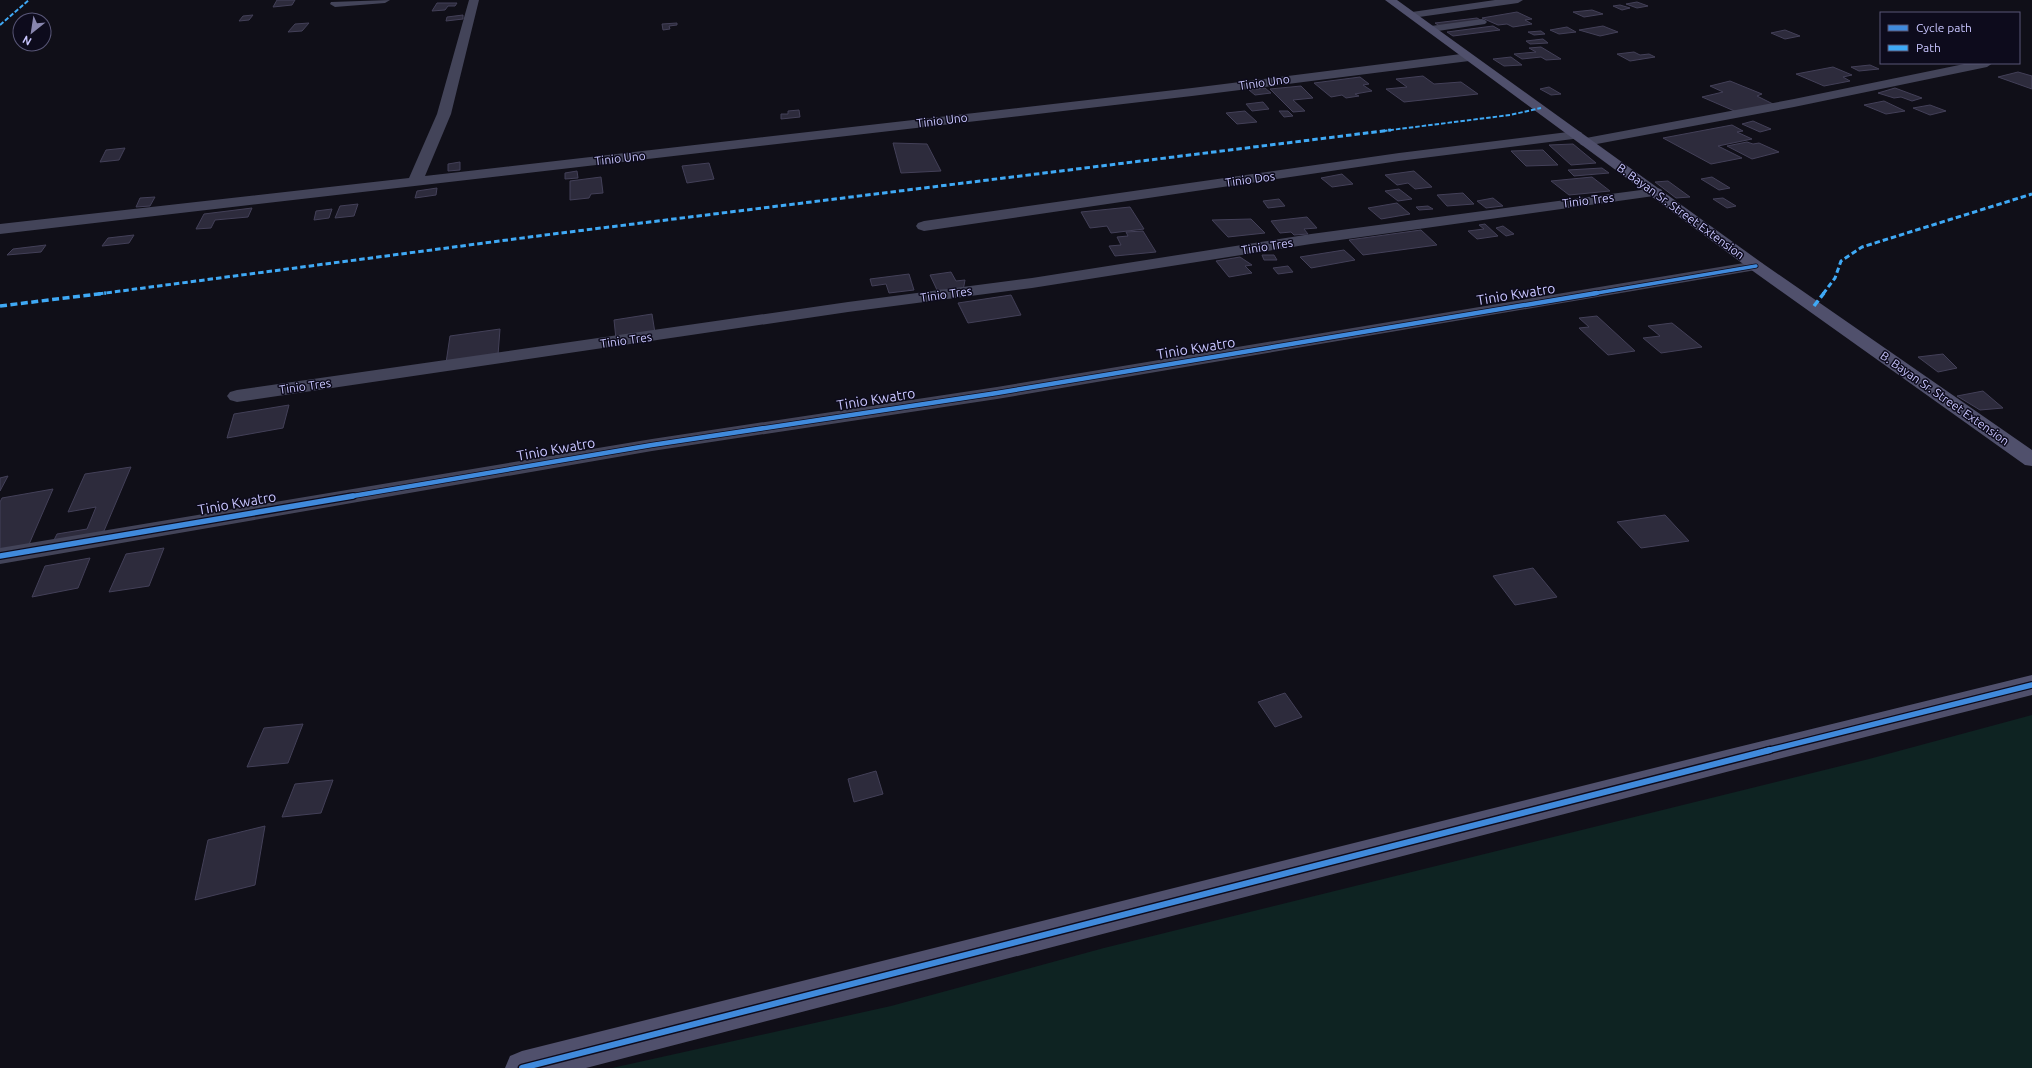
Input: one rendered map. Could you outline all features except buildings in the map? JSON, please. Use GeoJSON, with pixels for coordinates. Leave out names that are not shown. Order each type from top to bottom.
{"type":"FeatureCollection","features":[{"type":"Feature","properties":{"kind":"street"},"geometry":{"type":"LineString","coordinates":[[335,4],[385,0]]}},
{"type":"Feature","properties":{"kind":"street"},"geometry":{"type":"LineString","coordinates":[[415,181],[444,114],[474,0]]}},
{"type":"Feature","properties":{"kind":"street","name":"B. Bayan Sr. Street Extension"},"geometry":{"type":"LineString","coordinates":[[1390,0],[1756,266],[2032,460]]}},
{"type":"Feature","properties":{"kind":"street"},"geometry":{"type":"LineString","coordinates":[[1412,15],[1518,0]]}},
{"type":"Feature","properties":{"kind":"street","name":"Tinio Uno"},"geometry":{"type":"LineString","coordinates":[[0,229],[1192,92],[1469,57]]}},
{"type":"Feature","properties":{"kind":"street","name":"Tinio Dos"},"geometry":{"type":"LineString","coordinates":[[924,226],[1399,157],[1581,139],[1778,106],[1982,64]]}},
{"type":"Feature","properties":{"kind":"street","name":"Tinio Tres"},"geometry":{"type":"LineString","coordinates":[[236,396],[840,308],[1032,283],[1405,225],[1656,192]]}},
{"type":"Feature","properties":{"kind":"street","name":"Tinio Kwatro"},"geometry":{"type":"LineString","coordinates":[[0,556],[652,445],[1005,392],[1756,266]]}},
{"type":"Feature","properties":{"kind":"street"},"geometry":{"type":"LineString","coordinates":[[522,1068],[1726,760],[2032,685]]}},
{"type":"Feature","properties":{"kind":"lane"},"geometry":{"type":"LineString","coordinates":[[1431,29],[1482,22]]}},
{"type":"Feature","properties":{"kind":"green space"},"geometry":{"type":"Polygon","coordinates":[[[2032,715],[2032,1068],[612,1068],[891,1006],[1104,948],[1869,759],[2032,715]]]}},
{"type":"Feature","properties":{"kind":"marked path"},"geometry":{"type":"LineString","coordinates":[[0,25],[29,0]]}},
{"type":"Feature","properties":{"kind":"marked path"},"geometry":{"type":"LineString","coordinates":[[0,306],[432,251],[545,235],[1510,115],[1541,108]]}},
{"type":"Feature","properties":{"kind":"marked path"},"geometry":{"type":"LineString","coordinates":[[1814,306],[1835,278],[1841,261],[1862,247],[2032,194]]}},
{"type":"Feature","properties":{"kind":"cycle path"},"geometry":{"type":"LineString","coordinates":[[0,556],[652,445],[997,393],[1756,266]]}},
{"type":"Feature","properties":{"kind":"cycle path"},"geometry":{"type":"LineString","coordinates":[[522,1068],[1734,759],[2032,685]]}}]}
